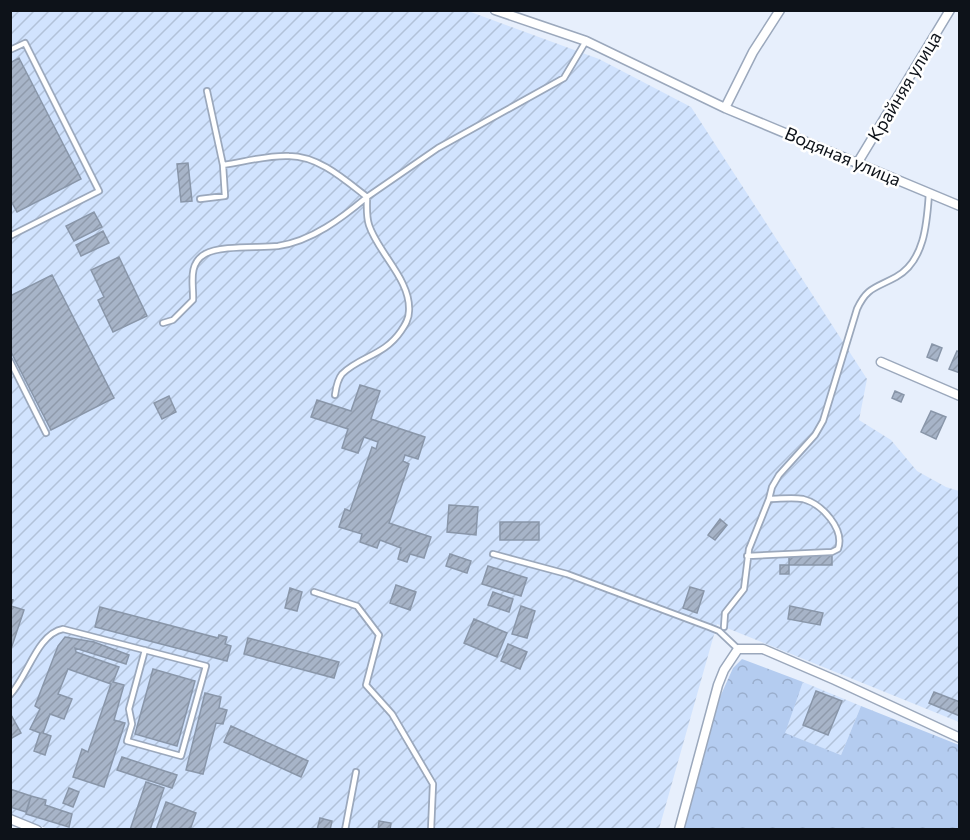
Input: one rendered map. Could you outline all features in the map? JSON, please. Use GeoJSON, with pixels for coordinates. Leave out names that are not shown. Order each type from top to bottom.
{"type":"FeatureCollection","features":[{"type":"Feature","properties":{"kind":"street","name":"Водяная улица"},"geometry":{"type":"LineString","coordinates":[[495,10],[586,41],[725,108],[960,206]]}},
{"type":"Feature","properties":{"kind":"street"},"geometry":{"type":"LineString","coordinates":[[725,108],[753,52],[780,10]]}},
{"type":"Feature","properties":{"kind":"street","name":"Крайняя улица"},"geometry":{"type":"LineString","coordinates":[[858,162],[950,10]]}},
{"type":"Feature","properties":{"kind":"street"},"geometry":{"type":"LineString","coordinates":[[881,362],[960,396]]}},
{"type":"Feature","properties":{"kind":"street"},"geometry":{"type":"LineString","coordinates":[[679,830],[718,685],[724,670],[738,649],[762,649],[777,655],[960,738]]}},
{"type":"Feature","properties":{"kind":"street"},"geometry":{"type":"LineString","coordinates":[[10,819],[37,830]]}},
{"type":"Feature","properties":{"kind":"lane"},"geometry":{"type":"LineString","coordinates":[[164,323],[173,320],[193,300],[194,291],[190,285],[192,276],[195,265],[204,254],[280,245],[309,237],[339,219],[438,148],[564,78],[586,41]]}},
{"type":"Feature","properties":{"kind":"lane"},"geometry":{"type":"LineString","coordinates":[[10,50],[25,43],[99,191],[10,236]]}},
{"type":"Feature","properties":{"kind":"lane"},"geometry":{"type":"LineString","coordinates":[[200,199],[225,196],[223,165],[207,91]]}},
{"type":"Feature","properties":{"kind":"lane"},"geometry":{"type":"LineString","coordinates":[[223,165],[288,156],[303,158],[328,168],[367,197],[369,225],[408,295],[410,311],[407,321],[396,338],[382,351],[355,364],[341,375],[336,384],[335,395]]}},
{"type":"Feature","properties":{"kind":"lane"},"geometry":{"type":"LineString","coordinates":[[724,627],[725,613],[744,589],[747,556],[772,486],[779,475],[806,447],[823,421],[862,297],[869,290],[898,276],[913,262],[924,236],[929,193]]}},
{"type":"Feature","properties":{"kind":"lane"},"geometry":{"type":"LineString","coordinates":[[10,362],[46,433]]}},
{"type":"Feature","properties":{"kind":"lane"},"geometry":{"type":"LineString","coordinates":[[747,556],[832,552],[838,549],[840,542],[835,525],[813,503],[801,499],[769,499]]}},
{"type":"Feature","properties":{"kind":"lane"},"geometry":{"type":"LineString","coordinates":[[493,555],[567,574],[709,627],[719,631],[738,649]]}},
{"type":"Feature","properties":{"kind":"lane"},"geometry":{"type":"LineString","coordinates":[[314,592],[357,606],[380,635],[366,685],[392,714],[433,784],[431,830]]}},
{"type":"Feature","properties":{"kind":"lane"},"geometry":{"type":"LineString","coordinates":[[10,695],[22,682],[46,638],[54,631],[63,629],[73,631],[206,666],[181,756],[127,741],[132,724],[129,709],[145,650]]}},
{"type":"Feature","properties":{"kind":"lane"},"geometry":{"type":"LineString","coordinates":[[345,830],[356,772]]}},
{"type":"Feature","properties":{"kind":"shaded area"},"geometry":{"type":"Polygon","coordinates":[[[11,11],[468,11],[599,59],[691,107],[867,379],[859,420],[891,440],[917,471],[946,487],[959,491],[959,722],[717,624],[659,829],[51,830],[11,815],[11,11]]]}},
{"type":"Feature","properties":{"kind":"shaded area"},"geometry":{"type":"Polygon","coordinates":[[[803,682],[861,706],[841,755],[784,733],[803,682]]]}},
{"type":"Feature","properties":{"kind":"green space"},"geometry":{"type":"Polygon","coordinates":[[[742,659],[803,682],[785,733],[841,755],[861,706],[959,745],[959,829],[682,830],[720,697],[733,668],[742,659]]]}},
{"type":"Feature","properties":{"kind":"building"},"geometry":{"type":"Polygon","coordinates":[[[19,58],[81,179],[17,212],[10,199],[10,63],[19,58]]]}},
{"type":"Feature","properties":{"kind":"building"},"geometry":{"type":"Polygon","coordinates":[[[188,163],[192,201],[181,202],[177,164],[188,163]]]}},
{"type":"Feature","properties":{"kind":"building"},"geometry":{"type":"Polygon","coordinates":[[[94,212],[102,227],[74,241],[66,226],[94,212]]]}},
{"type":"Feature","properties":{"kind":"building"},"geometry":{"type":"Polygon","coordinates":[[[103,231],[109,243],[81,256],[76,245],[103,231]]]}},
{"type":"Feature","properties":{"kind":"building"},"geometry":{"type":"Polygon","coordinates":[[[119,257],[147,316],[113,332],[98,300],[104,297],[91,270],[119,257]]]}},
{"type":"Feature","properties":{"kind":"building"},"geometry":{"type":"Polygon","coordinates":[[[52,275],[114,398],[51,430],[10,350],[10,296],[52,275]]]}},
{"type":"Feature","properties":{"kind":"building"},"geometry":{"type":"Polygon","coordinates":[[[932,344],[942,348],[937,361],[927,357],[932,344]]]}},
{"type":"Feature","properties":{"kind":"building"},"geometry":{"type":"Polygon","coordinates":[[[957,351],[960,352],[960,373],[949,369],[957,351]]]}},
{"type":"Feature","properties":{"kind":"building"},"geometry":{"type":"Polygon","coordinates":[[[360,385],[380,391],[371,419],[425,437],[418,459],[405,455],[403,461],[409,464],[389,523],[431,537],[424,558],[410,554],[407,562],[398,559],[401,548],[380,540],[377,548],[360,542],[362,534],[339,527],[345,509],[350,511],[372,447],[376,449],[378,442],[364,437],[358,453],[342,448],[348,429],[311,417],[317,400],[351,411],[360,385]]]}},
{"type":"Feature","properties":{"kind":"building"},"geometry":{"type":"Polygon","coordinates":[[[895,391],[904,395],[901,402],[892,398],[895,391]]]}},
{"type":"Feature","properties":{"kind":"building"},"geometry":{"type":"Polygon","coordinates":[[[169,396],[176,412],[162,419],[154,403],[169,396]]]}},
{"type":"Feature","properties":{"kind":"building"},"geometry":{"type":"Polygon","coordinates":[[[931,411],[946,417],[936,439],[921,432],[931,411]]]}},
{"type":"Feature","properties":{"kind":"building"},"geometry":{"type":"Polygon","coordinates":[[[449,505],[478,507],[476,535],[447,532],[449,505]]]}},
{"type":"Feature","properties":{"kind":"building"},"geometry":{"type":"Polygon","coordinates":[[[720,519],[727,525],[715,540],[708,535],[720,519]]]}},
{"type":"Feature","properties":{"kind":"building"},"geometry":{"type":"Polygon","coordinates":[[[500,522],[539,522],[539,540],[500,540],[500,522]]]}},
{"type":"Feature","properties":{"kind":"building"},"geometry":{"type":"Polygon","coordinates":[[[450,554],[471,561],[467,573],[446,566],[450,554]]]}},
{"type":"Feature","properties":{"kind":"building"},"geometry":{"type":"Polygon","coordinates":[[[832,555],[832,565],[789,565],[789,556],[832,555]]]}},
{"type":"Feature","properties":{"kind":"building"},"geometry":{"type":"Polygon","coordinates":[[[780,565],[789,565],[789,574],[780,574],[780,565]]]}},
{"type":"Feature","properties":{"kind":"building"},"geometry":{"type":"Polygon","coordinates":[[[488,566],[527,578],[521,596],[482,584],[488,566]]]}},
{"type":"Feature","properties":{"kind":"building"},"geometry":{"type":"Polygon","coordinates":[[[396,585],[416,592],[410,610],[390,603],[396,585]]]}},
{"type":"Feature","properties":{"kind":"building"},"geometry":{"type":"Polygon","coordinates":[[[690,587],[704,591],[697,613],[683,608],[690,587]]]}},
{"type":"Feature","properties":{"kind":"building"},"geometry":{"type":"Polygon","coordinates":[[[290,588],[302,592],[297,611],[285,608],[290,588]]]}},
{"type":"Feature","properties":{"kind":"building"},"geometry":{"type":"Polygon","coordinates":[[[493,592],[513,599],[509,612],[488,605],[493,592]]]}},
{"type":"Feature","properties":{"kind":"building"},"geometry":{"type":"Polygon","coordinates":[[[10,599],[13,600],[11,606],[24,610],[10,652],[10,599]]]}},
{"type":"Feature","properties":{"kind":"building"},"geometry":{"type":"Polygon","coordinates":[[[521,606],[535,611],[527,638],[512,634],[521,606]]]}},
{"type":"Feature","properties":{"kind":"building"},"geometry":{"type":"Polygon","coordinates":[[[790,606],[823,613],[820,625],[788,619],[790,606]]]}},
{"type":"Feature","properties":{"kind":"building"},"geometry":{"type":"Polygon","coordinates":[[[100,607],[218,638],[219,635],[227,637],[225,644],[231,646],[227,661],[95,627],[100,607]]]}},
{"type":"Feature","properties":{"kind":"building"},"geometry":{"type":"Polygon","coordinates":[[[474,619],[507,633],[497,657],[464,643],[474,619]]]}},
{"type":"Feature","properties":{"kind":"building"},"geometry":{"type":"Polygon","coordinates":[[[65,637],[94,642],[129,655],[126,664],[75,648],[76,652],[119,667],[113,682],[124,685],[114,720],[125,723],[104,787],[73,777],[82,749],[88,752],[111,684],[68,669],[58,694],[72,699],[64,719],[50,714],[43,733],[51,736],[45,755],[34,751],[40,733],[30,729],[40,709],[35,706],[58,646],[65,637]]]}},
{"type":"Feature","properties":{"kind":"building"},"geometry":{"type":"Polygon","coordinates":[[[248,638],[339,662],[334,678],[244,654],[248,638]]]}},
{"type":"Feature","properties":{"kind":"building"},"geometry":{"type":"Polygon","coordinates":[[[508,644],[527,652],[520,669],[501,661],[508,644]]]}},
{"type":"Feature","properties":{"kind":"building"},"geometry":{"type":"Polygon","coordinates":[[[153,669],[195,681],[177,746],[135,734],[153,669]]]}},
{"type":"Feature","properties":{"kind":"building"},"geometry":{"type":"Polygon","coordinates":[[[816,691],[842,701],[828,735],[803,725],[816,691]]]}},
{"type":"Feature","properties":{"kind":"building"},"geometry":{"type":"Polygon","coordinates":[[[934,692],[960,702],[960,716],[929,703],[934,692]]]}},
{"type":"Feature","properties":{"kind":"building"},"geometry":{"type":"Polygon","coordinates":[[[205,693],[221,697],[219,708],[227,710],[223,724],[216,723],[203,774],[186,770],[205,693]]]}},
{"type":"Feature","properties":{"kind":"building"},"geometry":{"type":"Polygon","coordinates":[[[10,713],[21,733],[10,739],[10,713]]]}},
{"type":"Feature","properties":{"kind":"building"},"geometry":{"type":"Polygon","coordinates":[[[231,726],[308,761],[301,777],[224,742],[231,726]]]}},
{"type":"Feature","properties":{"kind":"building"},"geometry":{"type":"Polygon","coordinates":[[[122,757],[177,775],[172,788],[117,770],[122,757]]]}},
{"type":"Feature","properties":{"kind":"building"},"geometry":{"type":"Polygon","coordinates":[[[146,782],[164,788],[150,830],[130,830],[146,782]]]}},
{"type":"Feature","properties":{"kind":"building"},"geometry":{"type":"Polygon","coordinates":[[[69,788],[79,792],[73,807],[63,803],[69,788]]]}},
{"type":"Feature","properties":{"kind":"building"},"geometry":{"type":"Polygon","coordinates":[[[10,789],[31,796],[26,812],[10,807],[10,789]]]}},
{"type":"Feature","properties":{"kind":"building"},"geometry":{"type":"Polygon","coordinates":[[[31,796],[46,800],[45,805],[72,814],[69,827],[26,814],[31,796]]]}},
{"type":"Feature","properties":{"kind":"building"},"geometry":{"type":"Polygon","coordinates":[[[166,802],[196,813],[190,830],[156,830],[166,802]]]}},
{"type":"Feature","properties":{"kind":"building"},"geometry":{"type":"Polygon","coordinates":[[[320,818],[332,821],[330,830],[317,830],[320,818]]]}},
{"type":"Feature","properties":{"kind":"building"},"geometry":{"type":"Polygon","coordinates":[[[379,821],[391,823],[390,830],[378,830],[379,821]]]}}]}
